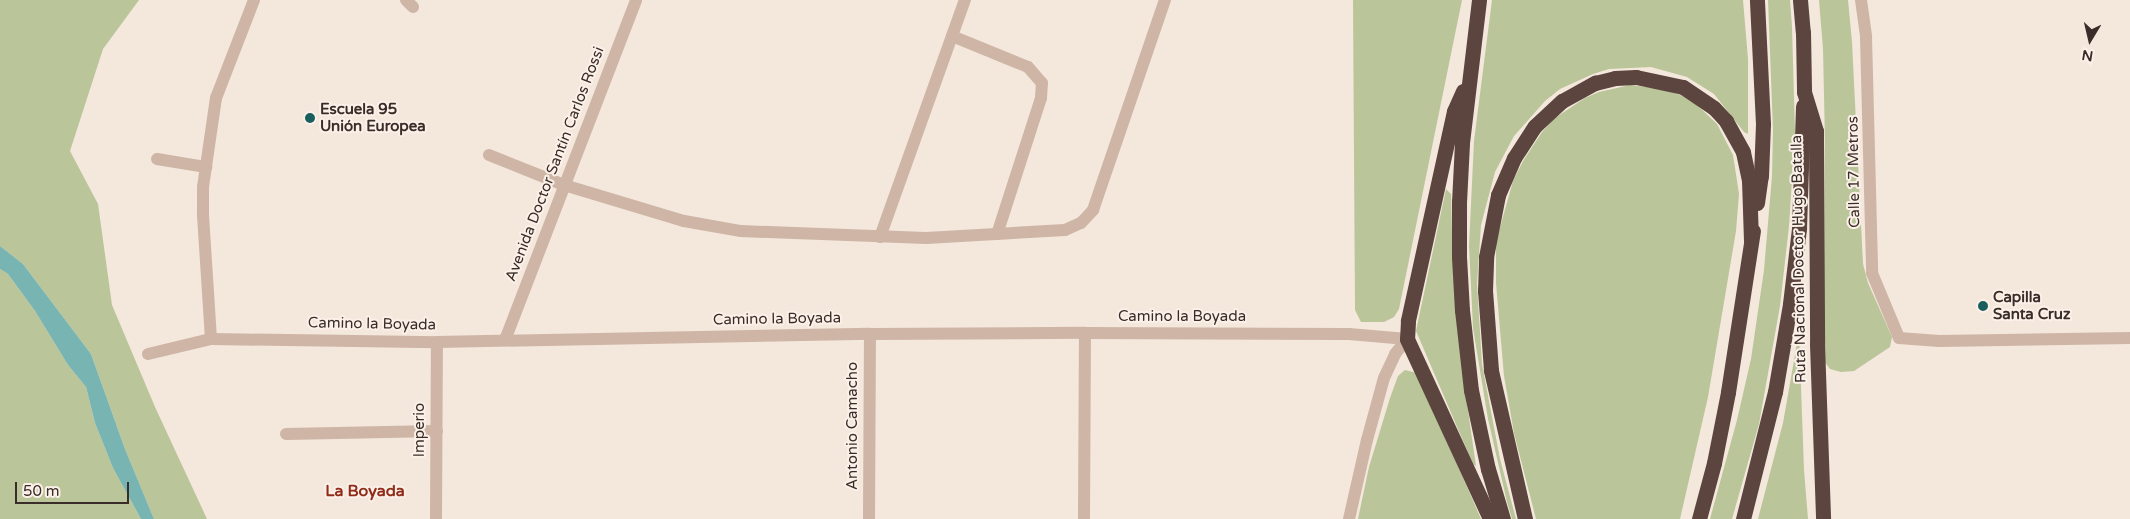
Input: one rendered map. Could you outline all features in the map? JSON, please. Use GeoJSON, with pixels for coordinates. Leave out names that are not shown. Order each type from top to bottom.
{"type":"FeatureCollection","features":[{"type":"Feature","properties":{"kind":"highway"},"geometry":{"type":"LineString","coordinates":[[1479,0],[1468,81],[1458,202],[1462,310],[1471,390],[1488,468],[1503,519]]}},
{"type":"Feature","properties":{"kind":"highway"},"geometry":{"type":"LineString","coordinates":[[1699,519],[1714,463],[1726,401],[1738,334],[1761,176],[1763,124],[1757,0]]}},
{"type":"Feature","properties":{"kind":"highway","name":"Ruta Nacional Doctor Hugo Batalla"},"geometry":{"type":"LineString","coordinates":[[1800,0],[1803,32],[1804,92],[1816,131],[1817,344],[1823,519]]}},
{"type":"Feature","properties":{"kind":"highway"},"geometry":{"type":"LineString","coordinates":[[1525,519],[1491,370],[1485,291],[1487,249],[1498,195],[1514,158],[1535,126],[1562,101],[1596,83],[1615,78],[1636,77],[1669,82],[1683,87],[1700,96],[1720,114],[1743,152],[1749,180],[1751,240]]}},
{"type":"Feature","properties":{"kind":"highway"},"geometry":{"type":"LineString","coordinates":[[1468,81],[1454,111],[1408,321],[1408,339],[1490,519]]}},
{"type":"Feature","properties":{"kind":"highway"},"geometry":{"type":"LineString","coordinates":[[1743,519],[1773,400],[1790,304],[1799,228],[1804,92]]}},
{"type":"Feature","properties":{"kind":"street"},"geometry":{"type":"LineString","coordinates":[[211,339],[203,215],[206,167],[216,98],[254,0]]}},
{"type":"Feature","properties":{"kind":"street","name":"Avenida Doctor Santín Carlos Rossi"},"geometry":{"type":"LineString","coordinates":[[505,340],[636,0]]}},
{"type":"Feature","properties":{"kind":"street"},"geometry":{"type":"LineString","coordinates":[[880,237],[965,0]]}},
{"type":"Feature","properties":{"kind":"street"},"geometry":{"type":"LineString","coordinates":[[489,155],[564,184],[684,221],[741,230],[926,238],[1065,230],[1081,223],[1093,210],[1165,0]]}},
{"type":"Feature","properties":{"kind":"street","name":"Calle 17 Metros"},"geometry":{"type":"LineString","coordinates":[[1861,0],[1866,37],[1872,273],[1899,338],[1939,342],[2130,338]]}},
{"type":"Feature","properties":{"kind":"street"},"geometry":{"type":"LineString","coordinates":[[952,36],[1028,67],[1042,83],[1041,98],[998,234]]}},
{"type":"Feature","properties":{"kind":"street"},"geometry":{"type":"LineString","coordinates":[[157,159],[206,167]]}},
{"type":"Feature","properties":{"kind":"street"},"geometry":{"type":"LineString","coordinates":[[1084,519],[1085,333]]}},
{"type":"Feature","properties":{"kind":"street","name":"Camino la Boyada"},"geometry":{"type":"LineString","coordinates":[[148,354],[211,339],[437,342],[870,334],[1085,333],[1348,334],[1408,339]]}},
{"type":"Feature","properties":{"kind":"street","name":"Antonio Camacho"},"geometry":{"type":"LineString","coordinates":[[869,519],[870,334]]}},
{"type":"Feature","properties":{"kind":"street"},"geometry":{"type":"LineString","coordinates":[[1349,519],[1367,440],[1384,378],[1395,354],[1408,339]]}},
{"type":"Feature","properties":{"kind":"street","name":"Imperio"},"geometry":{"type":"LineString","coordinates":[[436,519],[437,342]]}},
{"type":"Feature","properties":{"kind":"street"},"geometry":{"type":"LineString","coordinates":[[286,434],[436,431]]}},
{"type":"Feature","properties":{"kind":"green space"},"geometry":{"type":"Polygon","coordinates":[[[0,0],[139,0],[103,49],[70,151],[98,204],[112,305],[155,407],[207,519],[154,519],[125,449],[91,354],[23,264],[0,246],[0,0]]]}},
{"type":"Feature","properties":{"kind":"green space"},"geometry":{"type":"Polygon","coordinates":[[[1353,0],[1462,0],[1399,309],[1394,317],[1384,322],[1361,322],[1355,310],[1353,0]]]}},
{"type":"Feature","properties":{"kind":"green space"},"geometry":{"type":"Polygon","coordinates":[[[1492,0],[1743,0],[1748,59],[1748,134],[1744,132],[1714,94],[1687,77],[1651,67],[1609,69],[1560,89],[1545,101],[1514,136],[1495,172],[1481,225],[1477,284],[1482,364],[1500,459],[1516,519],[1512,519],[1507,502],[1488,419],[1473,328],[1469,246],[1474,141],[1492,0]]]}},
{"type":"Feature","properties":{"kind":"green space"},"geometry":{"type":"Polygon","coordinates":[[[1768,0],[1790,0],[1795,132],[1789,226],[1780,306],[1759,424],[1732,519],[1710,519],[1737,420],[1751,359],[1764,270],[1772,176],[1773,130],[1768,0]]]}},
{"type":"Feature","properties":{"kind":"green space"},"geometry":{"type":"Polygon","coordinates":[[[1819,0],[1848,0],[1852,42],[1863,264],[1868,283],[1892,337],[1890,347],[1854,371],[1841,372],[1830,369],[1824,361],[1825,142],[1823,49],[1819,0]]]}},
{"type":"Feature","properties":{"kind":"green space"},"geometry":{"type":"Polygon","coordinates":[[[1630,85],[1663,89],[1686,97],[1717,124],[1733,155],[1739,194],[1736,231],[1708,397],[1680,519],[1536,519],[1514,433],[1504,376],[1496,283],[1496,242],[1513,181],[1523,161],[1542,132],[1555,118],[1585,98],[1599,92],[1630,85]]]}},
{"type":"Feature","properties":{"kind":"green space"},"geometry":{"type":"Polygon","coordinates":[[[1446,189],[1451,194],[1452,233],[1465,390],[1476,466],[1473,464],[1416,331],[1446,189]]]}},
{"type":"Feature","properties":{"kind":"green space"},"geometry":{"type":"Polygon","coordinates":[[[0,269],[8,274],[35,311],[68,365],[86,387],[95,423],[113,468],[141,519],[0,519],[0,269]]]}},
{"type":"Feature","properties":{"kind":"green space"},"geometry":{"type":"Polygon","coordinates":[[[1799,332],[1804,470],[1808,519],[1758,519],[1783,423],[1799,332]]]}},
{"type":"Feature","properties":{"kind":"green space"},"geometry":{"type":"Polygon","coordinates":[[[1405,370],[1417,373],[1481,519],[1358,519],[1369,467],[1390,398],[1398,376],[1405,370]]]}},
{"type":"Feature","properties":{"kind":"water"},"geometry":{"type":"Polygon","coordinates":[[[0,246],[23,264],[91,354],[125,449],[154,519],[141,519],[113,468],[95,423],[86,387],[68,365],[35,311],[8,274],[0,269],[0,246]]]}},
{"type":"Feature","properties":{"kind":"place","name":"Escuela 95 Unión Europea"},"geometry":{"type":"Point","coordinates":[310,118]}},
{"type":"Feature","properties":{"kind":"place","name":"Capilla Santa Cruz"},"geometry":{"type":"Point","coordinates":[1983,306]}},
{"type":"Feature","properties":{"kind":"district","name":"La Boyada"},"geometry":{"type":"Point","coordinates":[365,491]}}]}
